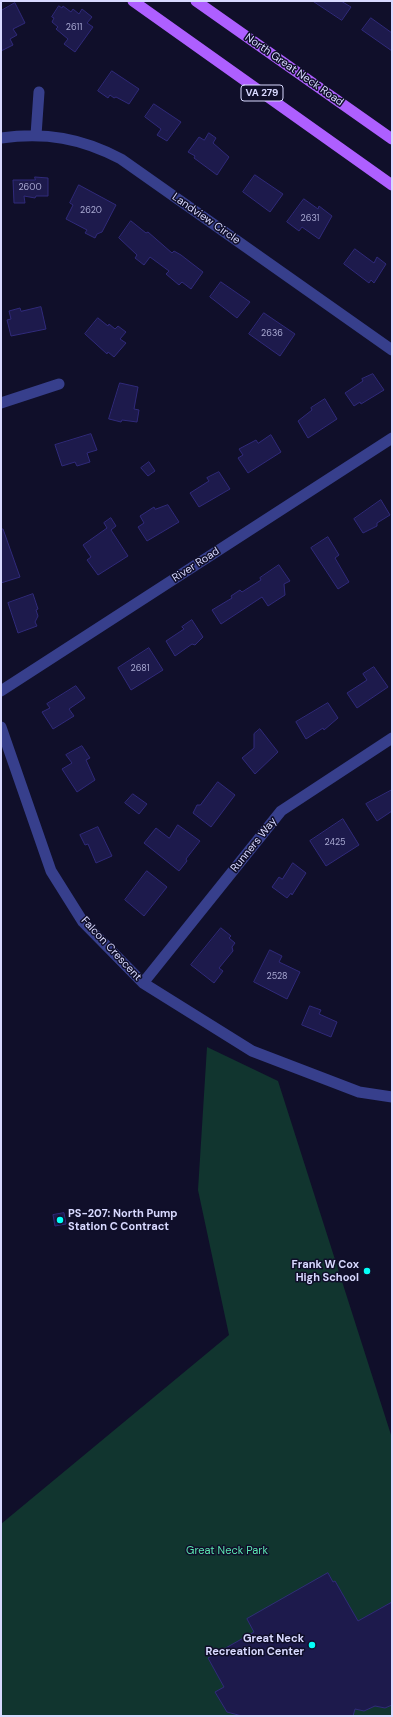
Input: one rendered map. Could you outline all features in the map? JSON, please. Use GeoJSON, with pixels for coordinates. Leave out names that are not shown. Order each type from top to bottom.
{"type":"FeatureCollection","features":[{"type":"Feature","properties":{"kind":"main road","name":"VA 279"},"geometry":{"type":"LineString","coordinates":[[133,1],[392,185]]}},
{"type":"Feature","properties":{"kind":"main road","name":"North Great Neck Road"},"geometry":{"type":"LineString","coordinates":[[196,1],[392,140]]}},
{"type":"Feature","properties":{"kind":"street"},"geometry":{"type":"LineString","coordinates":[[36,135],[38,92]]}},
{"type":"Feature","properties":{"kind":"street","name":"Landview Circle"},"geometry":{"type":"LineString","coordinates":[[1,138],[36,135],[81,142],[102,149],[120,159],[392,350]]}},
{"type":"Feature","properties":{"kind":"street"},"geometry":{"type":"LineString","coordinates":[[1,403],[59,384]]}},
{"type":"Feature","properties":{"kind":"street","name":"River Road"},"geometry":{"type":"LineString","coordinates":[[1,691],[392,438]]}},
{"type":"Feature","properties":{"kind":"street","name":"Falcon Crescent"},"geometry":{"type":"LineString","coordinates":[[1,727],[51,871],[83,922],[143,983],[252,1050],[359,1092],[392,1097]]}},
{"type":"Feature","properties":{"kind":"street","name":"Runners Way"},"geometry":{"type":"LineString","coordinates":[[143,983],[281,811],[392,738]]}},
{"type":"Feature","properties":{"kind":"green space","name":"Great Neck Park"},"geometry":{"type":"Polygon","coordinates":[[[207,1047],[278,1081],[392,1438],[392,1716],[1,1716],[1,1524],[229,1335],[198,1190],[207,1047]]]}},
{"type":"Feature","properties":{"kind":"building"},"geometry":{"type":"Polygon","coordinates":[[[313,1],[341,1],[351,7],[342,20],[313,1]]]}},
{"type":"Feature","properties":{"kind":"building"},"geometry":{"type":"Polygon","coordinates":[[[15,3],[25,23],[13,29],[17,35],[10,39],[13,45],[1,51],[1,11],[15,3]]]}},
{"type":"Feature","properties":{"kind":"building"},"geometry":{"type":"Polygon","coordinates":[[[59,6],[62,8],[63,6],[71,12],[73,9],[79,14],[82,9],[92,17],[87,23],[93,27],[75,52],[64,44],[68,39],[56,29],[58,27],[52,22],[54,18],[52,17],[59,6]]]}},
{"type":"Feature","properties":{"kind":"building"},"geometry":{"type":"Polygon","coordinates":[[[371,18],[392,33],[392,51],[362,30],[371,18]]]}},
{"type":"Feature","properties":{"kind":"building"},"geometry":{"type":"Polygon","coordinates":[[[112,71],[139,89],[129,104],[110,95],[108,98],[98,91],[112,71]]]}},
{"type":"Feature","properties":{"kind":"building"},"geometry":{"type":"Polygon","coordinates":[[[154,104],[181,122],[167,141],[157,135],[161,129],[145,117],[154,104]]]}},
{"type":"Feature","properties":{"kind":"building"},"geometry":{"type":"Polygon","coordinates":[[[209,133],[216,138],[213,143],[229,157],[217,175],[194,158],[195,156],[188,152],[199,137],[204,140],[209,133]]]}},
{"type":"Feature","properties":{"kind":"building"},"geometry":{"type":"Polygon","coordinates":[[[255,175],[283,194],[270,212],[243,192],[255,175]]]}},
{"type":"Feature","properties":{"kind":"building"},"geometry":{"type":"Polygon","coordinates":[[[35,177],[48,178],[48,196],[36,196],[35,198],[24,196],[25,203],[14,203],[13,180],[35,180],[35,177]]]}},
{"type":"Feature","properties":{"kind":"building"},"geometry":{"type":"Polygon","coordinates":[[[79,185],[116,205],[102,232],[97,234],[95,238],[85,233],[87,230],[66,219],[73,205],[70,203],[79,185]]]}},
{"type":"Feature","properties":{"kind":"building"},"geometry":{"type":"Polygon","coordinates":[[[304,199],[318,209],[319,206],[332,216],[319,239],[302,227],[299,231],[287,222],[304,199]]]}},
{"type":"Feature","properties":{"kind":"building"},"geometry":{"type":"Polygon","coordinates":[[[131,221],[146,233],[148,232],[172,253],[174,251],[181,255],[203,272],[191,289],[182,282],[179,285],[166,274],[169,271],[150,257],[144,265],[135,258],[137,255],[119,238],[131,221]]]}},
{"type":"Feature","properties":{"kind":"building"},"geometry":{"type":"Polygon","coordinates":[[[355,249],[374,263],[377,257],[386,264],[374,283],[371,280],[369,283],[344,264],[355,249]]]}},
{"type":"Feature","properties":{"kind":"building"},"geometry":{"type":"Polygon","coordinates":[[[221,282],[250,302],[237,318],[210,297],[221,282]]]}},
{"type":"Feature","properties":{"kind":"building"},"geometry":{"type":"Polygon","coordinates":[[[41,307],[46,329],[11,336],[7,320],[11,319],[9,311],[20,308],[21,311],[41,307]]]}},
{"type":"Feature","properties":{"kind":"building"},"geometry":{"type":"Polygon","coordinates":[[[264,313],[295,334],[280,356],[249,334],[264,313]]]}},
{"type":"Feature","properties":{"kind":"building"},"geometry":{"type":"Polygon","coordinates":[[[98,318],[108,326],[109,324],[115,329],[118,326],[126,332],[120,339],[126,343],[114,357],[108,352],[107,354],[85,334],[98,318]]]}},
{"type":"Feature","properties":{"kind":"building"},"geometry":{"type":"Polygon","coordinates":[[[373,374],[384,390],[361,404],[360,402],[354,406],[345,393],[363,381],[362,379],[373,374]]]}},
{"type":"Feature","properties":{"kind":"building"},"geometry":{"type":"Polygon","coordinates":[[[120,383],[138,387],[134,409],[139,410],[137,422],[122,420],[121,422],[109,419],[120,383]]]}},
{"type":"Feature","properties":{"kind":"building"},"geometry":{"type":"Polygon","coordinates":[[[325,399],[337,419],[308,438],[298,421],[312,410],[311,408],[325,399]]]}},
{"type":"Feature","properties":{"kind":"building"},"geometry":{"type":"Polygon","coordinates":[[[91,434],[97,450],[87,453],[90,462],[77,466],[75,462],[62,466],[55,445],[91,434]]]}},
{"type":"Feature","properties":{"kind":"building"},"geometry":{"type":"Polygon","coordinates":[[[271,435],[281,452],[248,473],[238,458],[243,455],[239,449],[256,440],[258,443],[271,435]]]}},
{"type":"Feature","properties":{"kind":"building"},"geometry":{"type":"Polygon","coordinates":[[[149,462],[155,471],[148,476],[141,468],[149,462]]]}},
{"type":"Feature","properties":{"kind":"building"},"geometry":{"type":"Polygon","coordinates":[[[219,472],[230,489],[199,507],[190,493],[209,481],[207,478],[219,472]]]}},
{"type":"Feature","properties":{"kind":"building"},"geometry":{"type":"Polygon","coordinates":[[[381,500],[390,515],[377,523],[377,526],[363,533],[354,519],[381,500]]]}},
{"type":"Feature","properties":{"kind":"building"},"geometry":{"type":"Polygon","coordinates":[[[168,505],[179,522],[147,541],[138,527],[144,523],[140,516],[154,507],[155,509],[168,505]]]}},
{"type":"Feature","properties":{"kind":"building"},"geometry":{"type":"Polygon","coordinates":[[[111,518],[116,526],[111,530],[128,556],[98,575],[87,560],[91,557],[83,545],[107,528],[104,523],[111,518]]]}},
{"type":"Feature","properties":{"kind":"building"},"geometry":{"type":"Polygon","coordinates":[[[1,529],[3,529],[20,577],[1,583],[1,529]]]}},
{"type":"Feature","properties":{"kind":"building"},"geometry":{"type":"Polygon","coordinates":[[[328,537],[339,555],[335,558],[349,582],[338,589],[311,548],[328,537]]]}},
{"type":"Feature","properties":{"kind":"building"},"geometry":{"type":"Polygon","coordinates":[[[279,565],[290,581],[284,584],[285,595],[268,606],[262,597],[221,624],[212,610],[232,598],[231,596],[240,590],[242,592],[261,580],[260,578],[279,565]]]}},
{"type":"Feature","properties":{"kind":"building"},"geometry":{"type":"Polygon","coordinates":[[[33,594],[38,609],[36,610],[38,616],[35,622],[37,626],[18,633],[8,603],[33,594]]]}},
{"type":"Feature","properties":{"kind":"building"},"geometry":{"type":"Polygon","coordinates":[[[192,620],[203,637],[195,645],[192,644],[175,656],[166,641],[184,629],[182,627],[192,620]]]}},
{"type":"Feature","properties":{"kind":"building"},"geometry":{"type":"Polygon","coordinates":[[[149,648],[163,670],[131,690],[118,668],[149,648]]]}},
{"type":"Feature","properties":{"kind":"building"},"geometry":{"type":"Polygon","coordinates":[[[374,667],[388,687],[357,708],[347,693],[367,680],[363,674],[374,667]]]}},
{"type":"Feature","properties":{"kind":"building"},"geometry":{"type":"Polygon","coordinates":[[[76,686],[85,698],[69,709],[74,716],[53,729],[42,712],[50,708],[47,704],[76,686]]]}},
{"type":"Feature","properties":{"kind":"building"},"geometry":{"type":"Polygon","coordinates":[[[328,703],[338,718],[324,730],[323,728],[306,739],[296,722],[328,703]]]}},
{"type":"Feature","properties":{"kind":"building"},"geometry":{"type":"Polygon","coordinates":[[[260,729],[278,752],[255,774],[242,758],[254,748],[254,734],[260,729]]]}},
{"type":"Feature","properties":{"kind":"building"},"geometry":{"type":"Polygon","coordinates":[[[82,746],[90,758],[86,760],[95,780],[77,792],[62,769],[72,763],[66,755],[82,746]]]}},
{"type":"Feature","properties":{"kind":"building"},"geometry":{"type":"Polygon","coordinates":[[[218,782],[235,795],[211,827],[193,813],[197,805],[200,805],[218,782]]]}},
{"type":"Feature","properties":{"kind":"building"},"geometry":{"type":"Polygon","coordinates":[[[392,790],[392,811],[377,821],[366,804],[392,790]]]}},
{"type":"Feature","properties":{"kind":"building"},"geometry":{"type":"Polygon","coordinates":[[[133,794],[147,804],[139,814],[125,803],[133,794]]]}},
{"type":"Feature","properties":{"kind":"building"},"geometry":{"type":"Polygon","coordinates":[[[343,819],[359,845],[326,866],[310,841],[343,819]]]}},
{"type":"Feature","properties":{"kind":"building"},"geometry":{"type":"Polygon","coordinates":[[[178,825],[200,841],[179,871],[144,843],[156,828],[169,838],[178,825]]]}},
{"type":"Feature","properties":{"kind":"building"},"geometry":{"type":"Polygon","coordinates":[[[98,827],[112,856],[96,863],[88,844],[85,845],[80,835],[98,827]]]}},
{"type":"Feature","properties":{"kind":"building"},"geometry":{"type":"Polygon","coordinates":[[[293,863],[306,873],[292,895],[291,893],[287,898],[272,887],[279,877],[282,879],[293,863]]]}},
{"type":"Feature","properties":{"kind":"building"},"geometry":{"type":"Polygon","coordinates":[[[147,871],[167,887],[144,916],[125,900],[147,871]]]}},
{"type":"Feature","properties":{"kind":"building"},"geometry":{"type":"Polygon","coordinates":[[[221,928],[231,936],[229,938],[235,943],[232,947],[233,951],[219,968],[223,971],[214,983],[191,965],[221,928]]]}},
{"type":"Feature","properties":{"kind":"building"},"geometry":{"type":"Polygon","coordinates":[[[270,950],[282,956],[279,962],[300,972],[287,999],[254,982],[270,950]]]}},
{"type":"Feature","properties":{"kind":"building"},"geometry":{"type":"Polygon","coordinates":[[[310,1006],[321,1010],[319,1014],[337,1022],[331,1037],[302,1025],[310,1006]]]}},
{"type":"Feature","properties":{"kind":"building","name":"PS-207: North Pump Station C Contract"},"geometry":{"type":"Polygon","coordinates":[[[64,1213],[66,1224],[55,1226],[53,1215],[64,1213]]]}},
{"type":"Feature","properties":{"kind":"building","name":"Great Neck Recreation Center"},"geometry":{"type":"Polygon","coordinates":[[[328,1573],[333,1582],[335,1581],[358,1621],[392,1602],[392,1705],[385,1708],[375,1706],[364,1711],[355,1709],[353,1716],[242,1716],[227,1712],[215,1692],[224,1687],[208,1658],[254,1632],[247,1619],[328,1573]]]}},
{"type":"Feature","properties":{"kind":"place","name":"PS-207: North Pump Station C Contract"},"geometry":{"type":"Point","coordinates":[60,1220]}},
{"type":"Feature","properties":{"kind":"place","name":"Frank W Cox High School"},"geometry":{"type":"Point","coordinates":[367,1271]}},
{"type":"Feature","properties":{"kind":"place","name":"Great Neck Recreation Center"},"geometry":{"type":"Point","coordinates":[312,1645]}}]}
